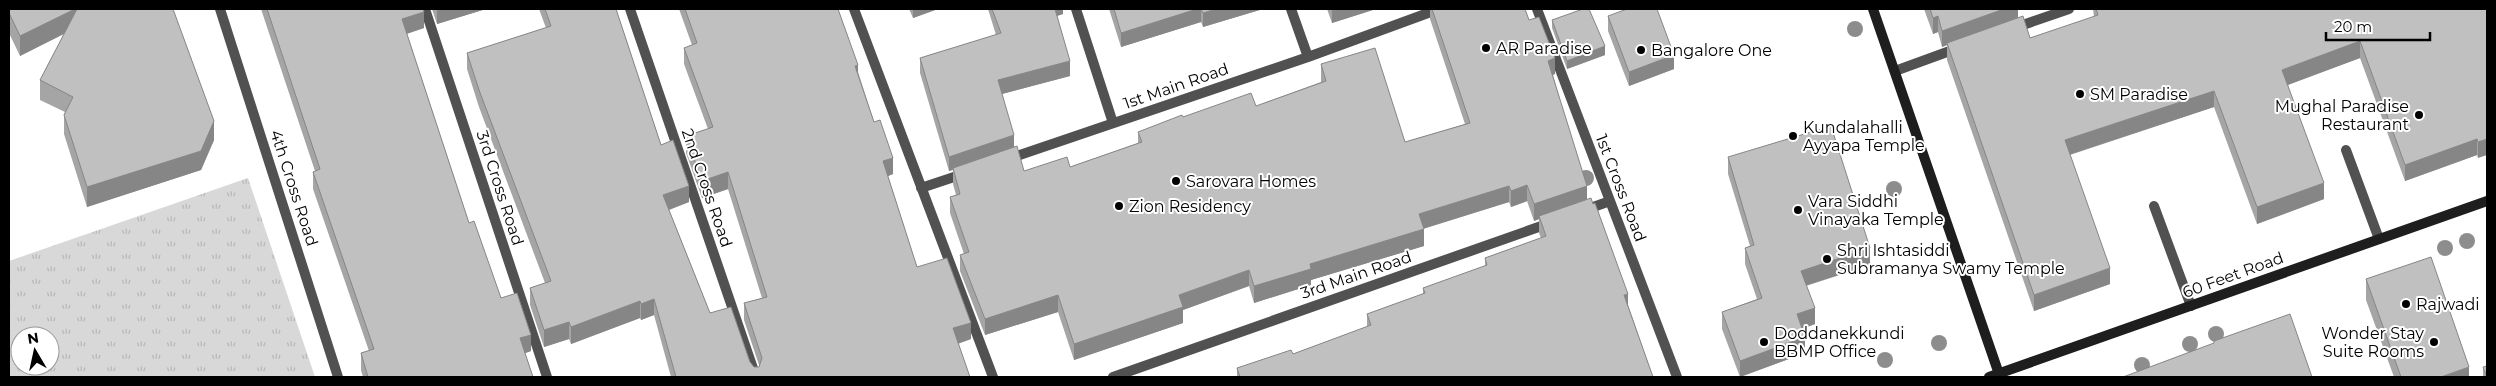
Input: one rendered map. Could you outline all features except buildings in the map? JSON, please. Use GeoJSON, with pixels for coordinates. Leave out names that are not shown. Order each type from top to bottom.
{"type":"FeatureCollection","features":[{"type":"Feature","properties":{"kind":"street","name":"4th Cross Road"},"geometry":{"type":"LineString","coordinates":[[220,9],[338,377]]}},
{"type":"Feature","properties":{"kind":"street","name":"3rd Cross Road"},"geometry":{"type":"LineString","coordinates":[[425,9],[547,377]]}},
{"type":"Feature","properties":{"kind":"street","name":"2nd Cross Road"},"geometry":{"type":"LineString","coordinates":[[630,9],[756,377]]}},
{"type":"Feature","properties":{"kind":"street"},"geometry":{"type":"LineString","coordinates":[[854,9],[993,377]]}},
{"type":"Feature","properties":{"kind":"street"},"geometry":{"type":"LineString","coordinates":[[1076,9],[1113,123]]}},
{"type":"Feature","properties":{"kind":"street"},"geometry":{"type":"LineString","coordinates":[[1292,9],[1308,57]]}},
{"type":"Feature","properties":{"kind":"street","name":"1st Main Road"},"geometry":{"type":"LineString","coordinates":[[994,163],[1308,57],[1439,9]]}},
{"type":"Feature","properties":{"kind":"street","name":"1st Cross Road"},"geometry":{"type":"LineString","coordinates":[[1537,9],[1677,377]]}},
{"type":"Feature","properties":{"kind":"street"},"geometry":{"type":"LineString","coordinates":[[1873,9],[1994,376]]}},
{"type":"Feature","properties":{"kind":"street"},"geometry":{"type":"LineString","coordinates":[[2006,31],[2069,9]]}},
{"type":"Feature","properties":{"kind":"street"},"geometry":{"type":"LineString","coordinates":[[1895,71],[1970,44]]}},
{"type":"Feature","properties":{"kind":"street"},"geometry":{"type":"LineString","coordinates":[[2346,150],[2379,239]]}},
{"type":"Feature","properties":{"kind":"street"},"geometry":{"type":"LineString","coordinates":[[921,188],[976,170]]}},
{"type":"Feature","properties":{"kind":"street","name":"60 Feet Road"},"geometry":{"type":"LineString","coordinates":[[1994,376],[2487,201]]}},
{"type":"Feature","properties":{"kind":"street","name":"3rd Main Road"},"geometry":{"type":"LineString","coordinates":[[1113,377],[1610,202]]}},
{"type":"Feature","properties":{"kind":"street"},"geometry":{"type":"LineString","coordinates":[[2154,206],[2191,306]]}},
{"type":"Feature","properties":{"kind":"green space"},"geometry":{"type":"Polygon","coordinates":[[[248,178],[315,377],[9,377],[9,261],[248,178]]]}},
{"type":"Feature","properties":{"kind":"place","name":"AR Paradise"},"geometry":{"type":"Point","coordinates":[1486,48]}},
{"type":"Feature","properties":{"kind":"place","name":"Bangalore One"},"geometry":{"type":"Point","coordinates":[1641,50]}},
{"type":"Feature","properties":{"kind":"place","name":"SM Paradise"},"geometry":{"type":"Point","coordinates":[2080,94]}},
{"type":"Feature","properties":{"kind":"place","name":"Mughal Paradise Restaurant"},"geometry":{"type":"Point","coordinates":[2419,115]}},
{"type":"Feature","properties":{"kind":"place","name":"Kundalahalli Ayyapa Temple"},"geometry":{"type":"Point","coordinates":[1793,136]}},
{"type":"Feature","properties":{"kind":"place","name":"Sarovara Homes"},"geometry":{"type":"Point","coordinates":[1176,181]}},
{"type":"Feature","properties":{"kind":"place","name":"Zion Residency"},"geometry":{"type":"Point","coordinates":[1119,206]}},
{"type":"Feature","properties":{"kind":"place","name":"Vara Siddhi Vinayaka Temple"},"geometry":{"type":"Point","coordinates":[1798,210]}},
{"type":"Feature","properties":{"kind":"place","name":"Shri Ishtasiddi Subramanya Swamy Temple"},"geometry":{"type":"Point","coordinates":[1827,259]}},
{"type":"Feature","properties":{"kind":"place","name":"Rajwadi"},"geometry":{"type":"Point","coordinates":[2406,304]}},
{"type":"Feature","properties":{"kind":"place","name":"Doddanekkundi BBMP Office"},"geometry":{"type":"Point","coordinates":[1764,342]}},
{"type":"Feature","properties":{"kind":"place","name":"Wonder Stay Suite Rooms"},"geometry":{"type":"Point","coordinates":[2434,342]}}]}
